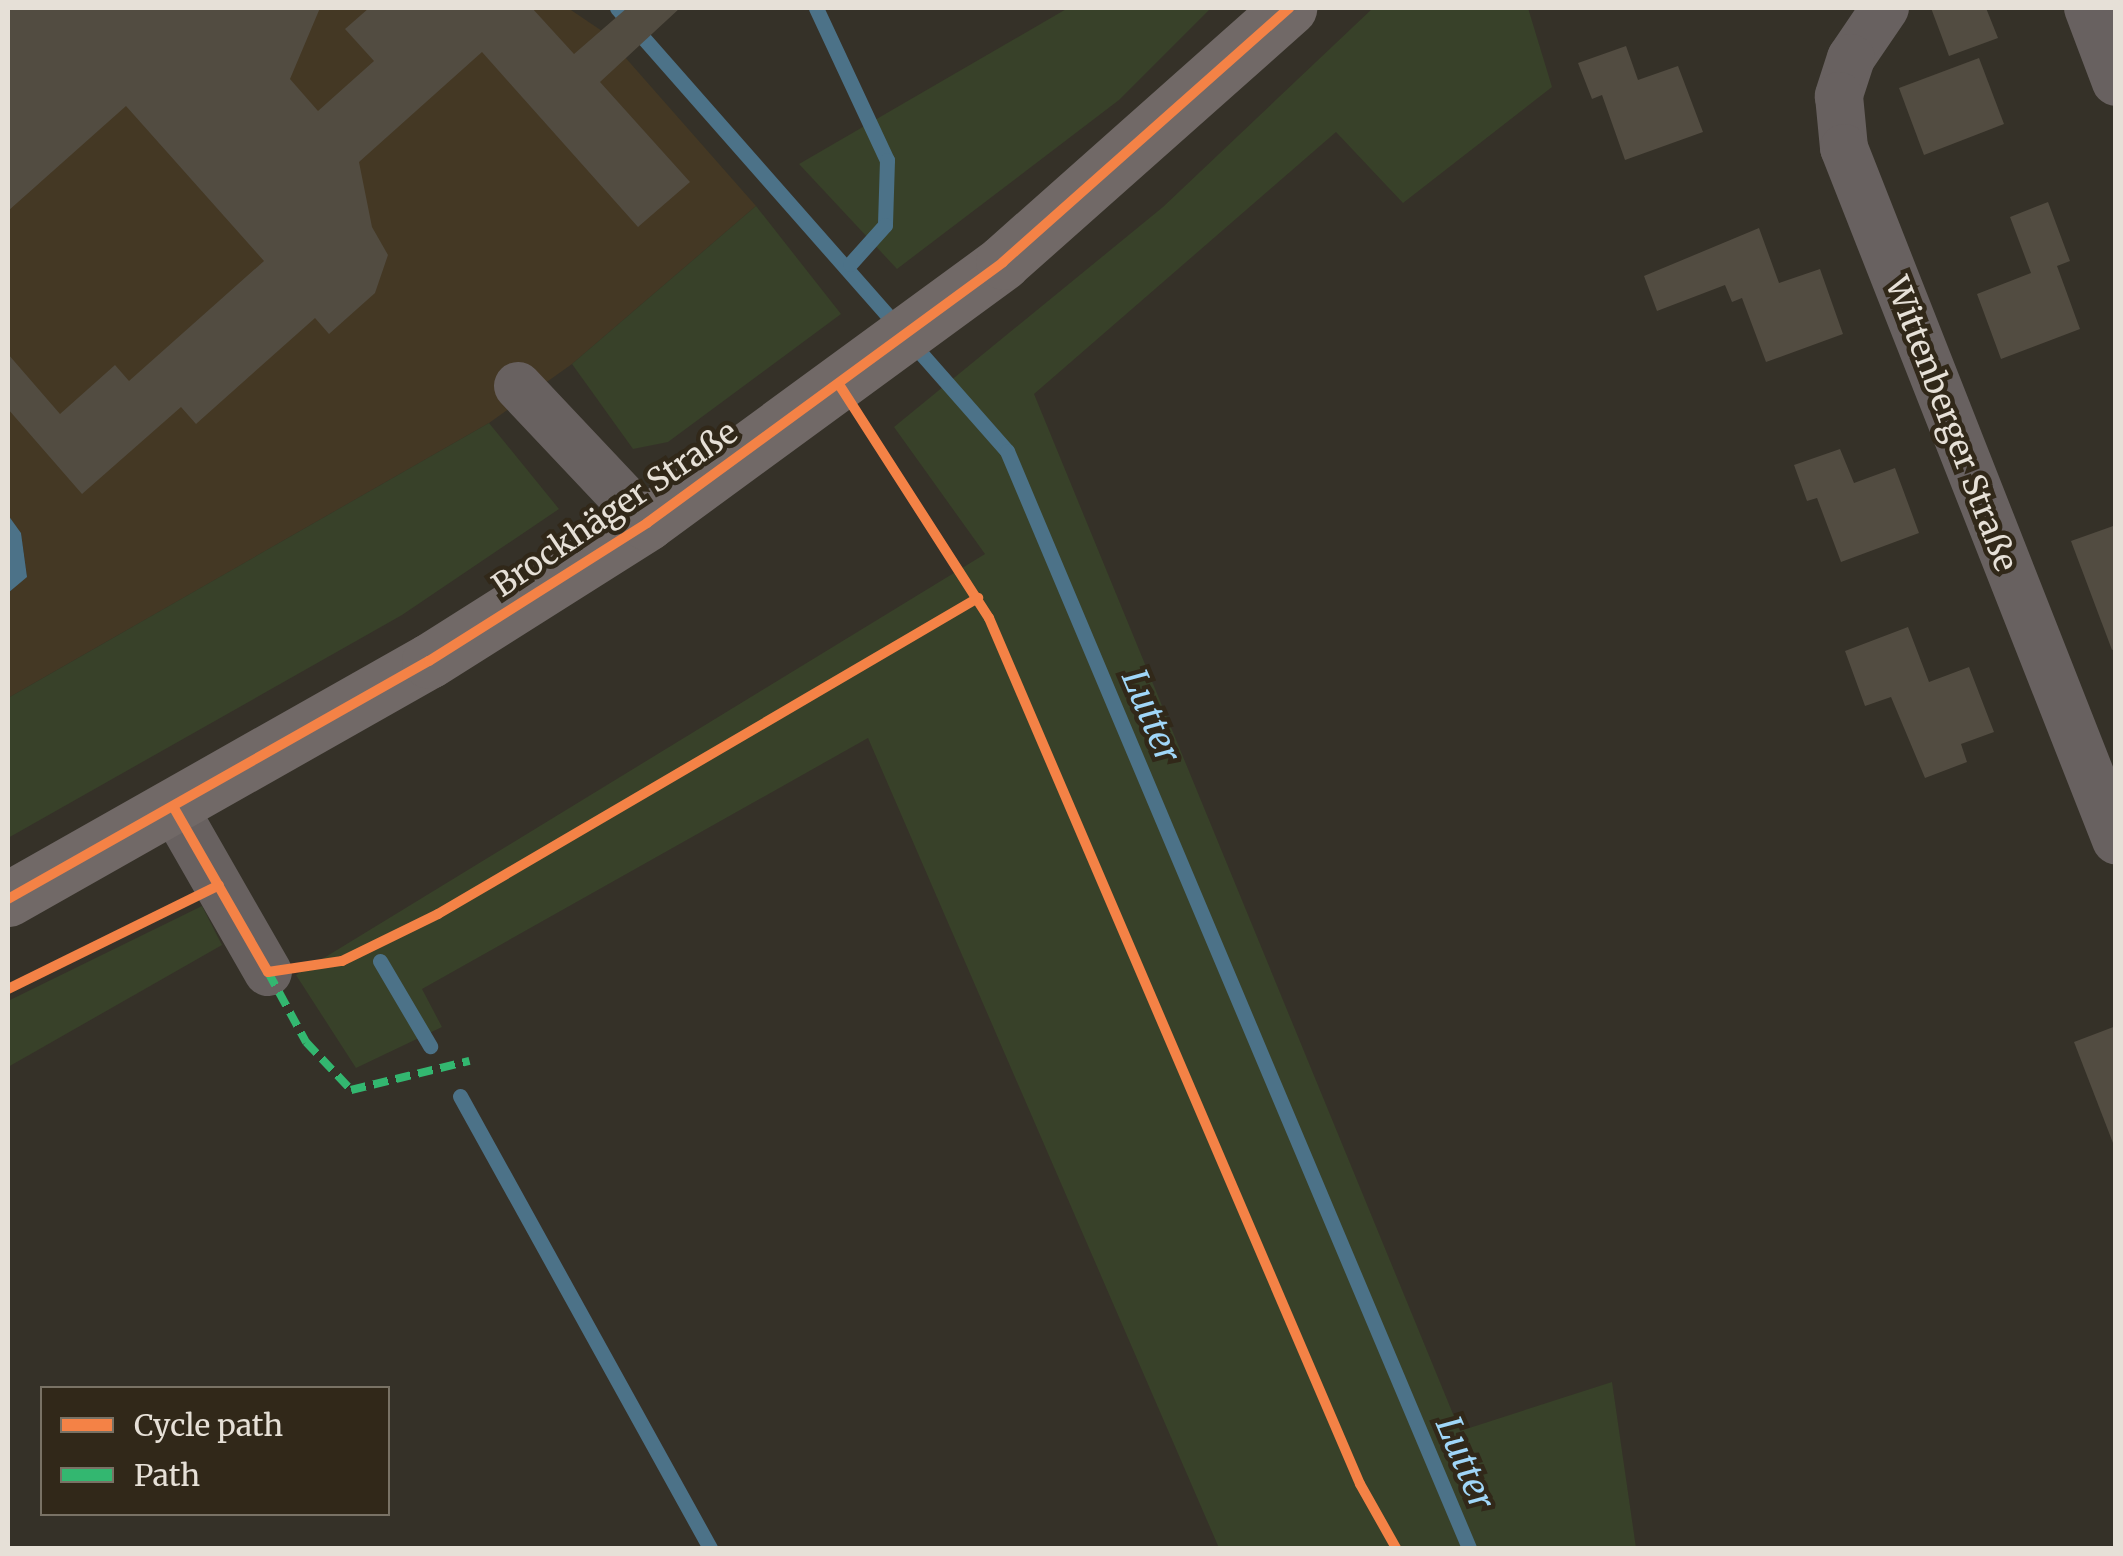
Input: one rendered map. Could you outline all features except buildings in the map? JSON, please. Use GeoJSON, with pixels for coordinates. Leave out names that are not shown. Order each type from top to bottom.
{"type":"FeatureCollection","features":[{"type":"Feature","properties":{"kind":"main road","name":"Brockhäger Straße"},"geometry":{"type":"LineString","coordinates":[[8,899],[430,662],[646,524],[840,386],[1004,262],[1289,8]]}},
{"type":"Feature","properties":{"kind":"street","name":"Wittenberger Straße"},"geometry":{"type":"LineString","coordinates":[[1884,8],[1851,58],[1839,96],[1844,148],[2116,840]]}},
{"type":"Feature","properties":{"kind":"street"},"geometry":{"type":"LineString","coordinates":[[2088,8],[2116,82]]}},
{"type":"Feature","properties":{"kind":"street"},"geometry":{"type":"LineString","coordinates":[[518,386],[646,524]]}},
{"type":"Feature","properties":{"kind":"street"},"geometry":{"type":"LineString","coordinates":[[174,808],[268,972]]}},
{"type":"Feature","properties":{"kind":"shaded area"},"geometry":{"type":"Polygon","coordinates":[[[8,8],[568,8],[602,31],[756,206],[572,364],[489,423],[8,698],[8,593],[27,576],[21,533],[8,515],[8,8]]]}},
{"type":"Feature","properties":{"kind":"green space"},"geometry":{"type":"Polygon","coordinates":[[[1068,8],[1211,8],[1119,100],[897,269],[799,164],[1068,8]]]}},
{"type":"Feature","properties":{"kind":"green space"},"geometry":{"type":"Polygon","coordinates":[[[1373,8],[1528,8],[1552,87],[1403,203],[1336,132],[1034,394],[1460,1431],[1612,1382],[1636,1548],[1219,1548],[868,738],[422,989],[442,1027],[356,1068],[296,975],[985,554],[894,427],[1163,207],[1373,8]]]}},
{"type":"Feature","properties":{"kind":"green space"},"geometry":{"type":"Polygon","coordinates":[[[756,206],[841,314],[668,442],[633,449],[572,364],[756,206]]]}},
{"type":"Feature","properties":{"kind":"green space"},"geometry":{"type":"Polygon","coordinates":[[[489,423],[559,509],[402,615],[8,838],[8,698],[489,423]]]}},
{"type":"Feature","properties":{"kind":"green space"},"geometry":{"type":"Polygon","coordinates":[[[202,906],[222,945],[8,1067],[8,1001],[202,906]]]}},
{"type":"Feature","properties":{"kind":"water"},"geometry":{"type":"Polygon","coordinates":[[[8,515],[21,533],[27,577],[8,593],[8,515]]]}},
{"type":"Feature","properties":{"kind":"waterway","name":"Lutter"},"geometry":{"type":"LineString","coordinates":[[617,8],[1007,451],[1469,1548]]}},
{"type":"Feature","properties":{"kind":"waterway"},"geometry":{"type":"LineString","coordinates":[[816,8],[887,160],[885,225],[850,264]]}},
{"type":"Feature","properties":{"kind":"waterway"},"geometry":{"type":"LineString","coordinates":[[380,961],[430,1046]]}},
{"type":"Feature","properties":{"kind":"waterway"},"geometry":{"type":"LineString","coordinates":[[460,1096],[710,1548]]}},
{"type":"Feature","properties":{"kind":"marked path"},"geometry":{"type":"LineString","coordinates":[[275,971],[268,972],[306,1042],[351,1090],[469,1061]]}},
{"type":"Feature","properties":{"kind":"cycle path"},"geometry":{"type":"LineString","coordinates":[[8,899],[429,661],[647,523],[1003,262],[1289,8]]}},
{"type":"Feature","properties":{"kind":"cycle path"},"geometry":{"type":"LineString","coordinates":[[840,386],[989,618],[1360,1484],[1396,1548]]}},
{"type":"Feature","properties":{"kind":"cycle path"},"geometry":{"type":"LineString","coordinates":[[174,808],[268,972],[342,961],[438,914],[978,598]]}},
{"type":"Feature","properties":{"kind":"cycle path"},"geometry":{"type":"LineString","coordinates":[[8,989],[219,885]]}}]}
